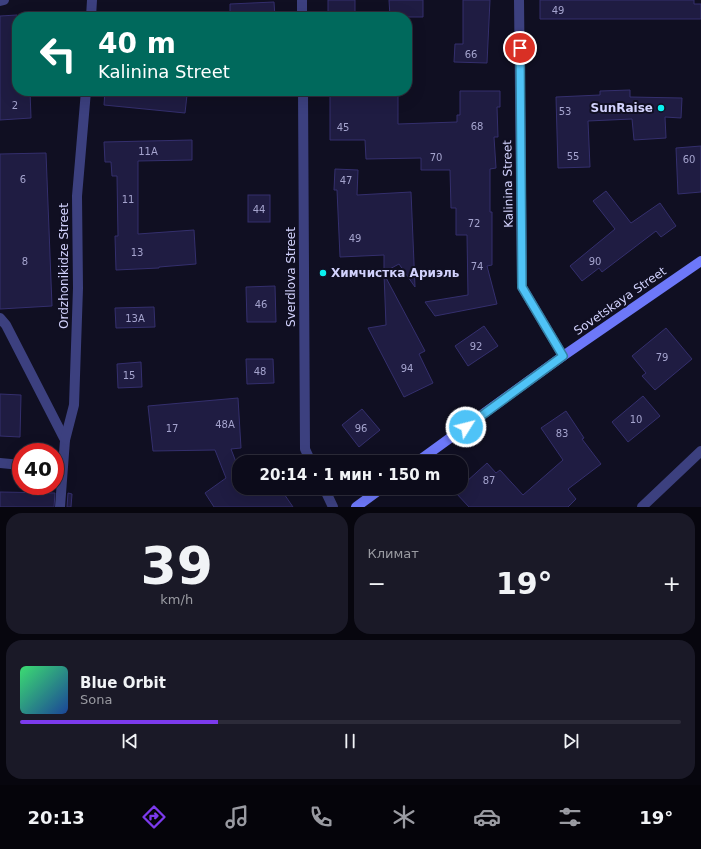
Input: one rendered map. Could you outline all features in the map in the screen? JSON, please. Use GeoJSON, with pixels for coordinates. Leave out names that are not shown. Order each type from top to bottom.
{"type":"FeatureCollection","features":[{"type":"Feature","properties":{"kind":"street"},"geometry":{"type":"LineString","coordinates":[[0,1],[4,0]]}},
{"type":"Feature","properties":{"kind":"street"},"geometry":{"type":"LineString","coordinates":[[91,12],[92,0]]}},
{"type":"Feature","properties":{"kind":"street"},"geometry":{"type":"LineString","coordinates":[[302,0],[302,12]]}},
{"type":"Feature","properties":{"kind":"street","name":"Kalinina Street"},"geometry":{"type":"LineString","coordinates":[[519,0],[522,287],[563,356]]}},
{"type":"Feature","properties":{"kind":"street","name":"Ordzhonikidze Street"},"geometry":{"type":"LineString","coordinates":[[64,444],[74,405],[78,288],[77,196],[86,96]]}},
{"type":"Feature","properties":{"kind":"street","name":"Sverdlova Street"},"geometry":{"type":"LineString","coordinates":[[303,96],[305,448],[308,455]]}},
{"type":"Feature","properties":{"kind":"street","name":"Sovetskaya Street"},"geometry":{"type":"LineString","coordinates":[[427,455],[563,356],[701,261]]}},
{"type":"Feature","properties":{"kind":"street"},"geometry":{"type":"LineString","coordinates":[[0,318],[6,325],[65,440]]}},
{"type":"Feature","properties":{"kind":"street"},"geometry":{"type":"LineString","coordinates":[[642,507],[701,451]]}},
{"type":"Feature","properties":{"kind":"street"},"geometry":{"type":"LineString","coordinates":[[0,463],[12,464]]}},
{"type":"Feature","properties":{"kind":"street","name":"Ordzhonikidze Street"},"geometry":{"type":"LineString","coordinates":[[59,495],[60,507]]}},
{"type":"Feature","properties":{"kind":"street"},"geometry":{"type":"LineString","coordinates":[[327,495],[333,507]]}},
{"type":"Feature","properties":{"kind":"street"},"geometry":{"type":"LineString","coordinates":[[356,507],[372,495]]}},
{"type":"Feature","properties":{"kind":"building"},"geometry":{"type":"Polygon","coordinates":[[[328,0],[355,0],[355,12],[328,12],[328,0]]]}},
{"type":"Feature","properties":{"kind":"building"},"geometry":{"type":"Polygon","coordinates":[[[389,0],[423,0],[423,17],[412,17],[412,12],[390,12],[389,0]]]}},
{"type":"Feature","properties":{"kind":"building"},"geometry":{"type":"Polygon","coordinates":[[[463,0],[490,0],[487,63],[454,62],[455,44],[463,44],[463,0]]]}},
{"type":"Feature","properties":{"kind":"building"},"geometry":{"type":"Polygon","coordinates":[[[540,0],[694,0],[694,4],[701,4],[701,19],[540,19],[540,0]]]}},
{"type":"Feature","properties":{"kind":"building"},"geometry":{"type":"Polygon","coordinates":[[[274,2],[275,12],[230,12],[230,4],[274,2]]]}},
{"type":"Feature","properties":{"kind":"building"},"geometry":{"type":"Polygon","coordinates":[[[12,15],[12,96],[30,96],[31,118],[0,120],[0,16],[12,15]]]}},
{"type":"Feature","properties":{"kind":"building"},"geometry":{"type":"Polygon","coordinates":[[[630,90],[630,97],[682,98],[681,118],[665,117],[666,138],[634,140],[632,119],[588,121],[590,167],[558,168],[556,97],[600,95],[600,91],[630,90]]]}},
{"type":"Feature","properties":{"kind":"building"},"geometry":{"type":"Polygon","coordinates":[[[460,91],[500,91],[500,107],[497,107],[498,137],[494,137],[496,168],[490,169],[492,265],[487,266],[497,304],[435,316],[425,302],[468,295],[467,235],[456,235],[456,208],[451,208],[450,170],[421,170],[421,158],[366,159],[365,140],[330,140],[330,96],[398,96],[398,124],[457,122],[457,115],[460,115],[460,91]]]}},
{"type":"Feature","properties":{"kind":"building"},"geometry":{"type":"Polygon","coordinates":[[[105,96],[187,96],[185,113],[104,105],[105,96]]]}},
{"type":"Feature","properties":{"kind":"building"},"geometry":{"type":"Polygon","coordinates":[[[192,140],[192,160],[138,161],[138,234],[194,230],[196,264],[159,268],[116,270],[115,236],[118,236],[117,176],[112,176],[111,162],[105,162],[104,142],[192,140]]]}},
{"type":"Feature","properties":{"kind":"building"},"geometry":{"type":"Polygon","coordinates":[[[701,146],[701,192],[678,194],[676,148],[701,146]]]}},
{"type":"Feature","properties":{"kind":"building"},"geometry":{"type":"Polygon","coordinates":[[[46,153],[52,306],[0,309],[0,154],[46,153]]]}},
{"type":"Feature","properties":{"kind":"building"},"geometry":{"type":"Polygon","coordinates":[[[335,169],[358,170],[357,195],[411,192],[415,287],[399,264],[384,272],[384,255],[340,257],[337,190],[334,190],[335,169]]]}},
{"type":"Feature","properties":{"kind":"building"},"geometry":{"type":"Polygon","coordinates":[[[606,191],[631,223],[660,203],[676,226],[661,237],[656,231],[602,272],[599,268],[582,281],[570,266],[615,229],[593,201],[606,191]]]}},
{"type":"Feature","properties":{"kind":"building"},"geometry":{"type":"Polygon","coordinates":[[[248,195],[270,195],[270,222],[248,222],[248,195]]]}},
{"type":"Feature","properties":{"kind":"building"},"geometry":{"type":"Polygon","coordinates":[[[384,274],[425,351],[419,354],[433,383],[404,397],[368,328],[386,325],[384,274]]]}},
{"type":"Feature","properties":{"kind":"building"},"geometry":{"type":"Polygon","coordinates":[[[275,286],[276,322],[247,322],[246,287],[275,286]]]}},
{"type":"Feature","properties":{"kind":"building"},"geometry":{"type":"Polygon","coordinates":[[[154,307],[155,327],[116,328],[115,308],[154,307]]]}},
{"type":"Feature","properties":{"kind":"building"},"geometry":{"type":"Polygon","coordinates":[[[484,326],[498,346],[468,366],[455,346],[484,326]]]}},
{"type":"Feature","properties":{"kind":"building"},"geometry":{"type":"Polygon","coordinates":[[[666,328],[692,359],[655,390],[642,376],[646,373],[632,356],[666,328]]]}},
{"type":"Feature","properties":{"kind":"building"},"geometry":{"type":"Polygon","coordinates":[[[246,359],[273,359],[274,383],[247,384],[246,359]]]}},
{"type":"Feature","properties":{"kind":"building"},"geometry":{"type":"Polygon","coordinates":[[[141,362],[142,387],[118,388],[117,364],[141,362]]]}},
{"type":"Feature","properties":{"kind":"building"},"geometry":{"type":"Polygon","coordinates":[[[0,394],[21,395],[20,437],[0,436],[0,394]]]}},
{"type":"Feature","properties":{"kind":"building"},"geometry":{"type":"Polygon","coordinates":[[[643,396],[660,416],[628,442],[612,422],[643,396]]]}},
{"type":"Feature","properties":{"kind":"building"},"geometry":{"type":"Polygon","coordinates":[[[238,398],[241,448],[231,449],[233,455],[232,455],[232,495],[285,495],[293,507],[214,507],[205,493],[226,478],[215,450],[153,451],[148,406],[238,398]]]}},
{"type":"Feature","properties":{"kind":"building"},"geometry":{"type":"Polygon","coordinates":[[[362,409],[380,430],[359,447],[342,425],[362,409]]]}},
{"type":"Feature","properties":{"kind":"building"},"geometry":{"type":"Polygon","coordinates":[[[566,411],[584,438],[582,439],[601,464],[568,489],[576,499],[568,507],[469,507],[458,495],[468,495],[468,480],[487,463],[496,473],[500,470],[523,495],[563,460],[541,428],[566,411]]]}},
{"type":"Feature","properties":{"kind":"building"},"geometry":{"type":"Polygon","coordinates":[[[0,492],[12,492],[12,495],[55,495],[54,507],[0,507],[0,492]]]}},
{"type":"Feature","properties":{"kind":"building"},"geometry":{"type":"Polygon","coordinates":[[[68,493],[72,494],[71,507],[67,507],[68,493]]]}},
{"type":"Feature","properties":{"kind":"place","name":"SunRaise"},"geometry":{"type":"Point","coordinates":[661,108]}},
{"type":"Feature","properties":{"kind":"place","name":"Химчистка Ариэль"},"geometry":{"type":"Point","coordinates":[323,273]}},
{"type":"Feature","properties":{"kind":"route"},"geometry":{"type":"LineString","coordinates":[[466,427],[563,356],[522,287],[520,48]]}}]}
